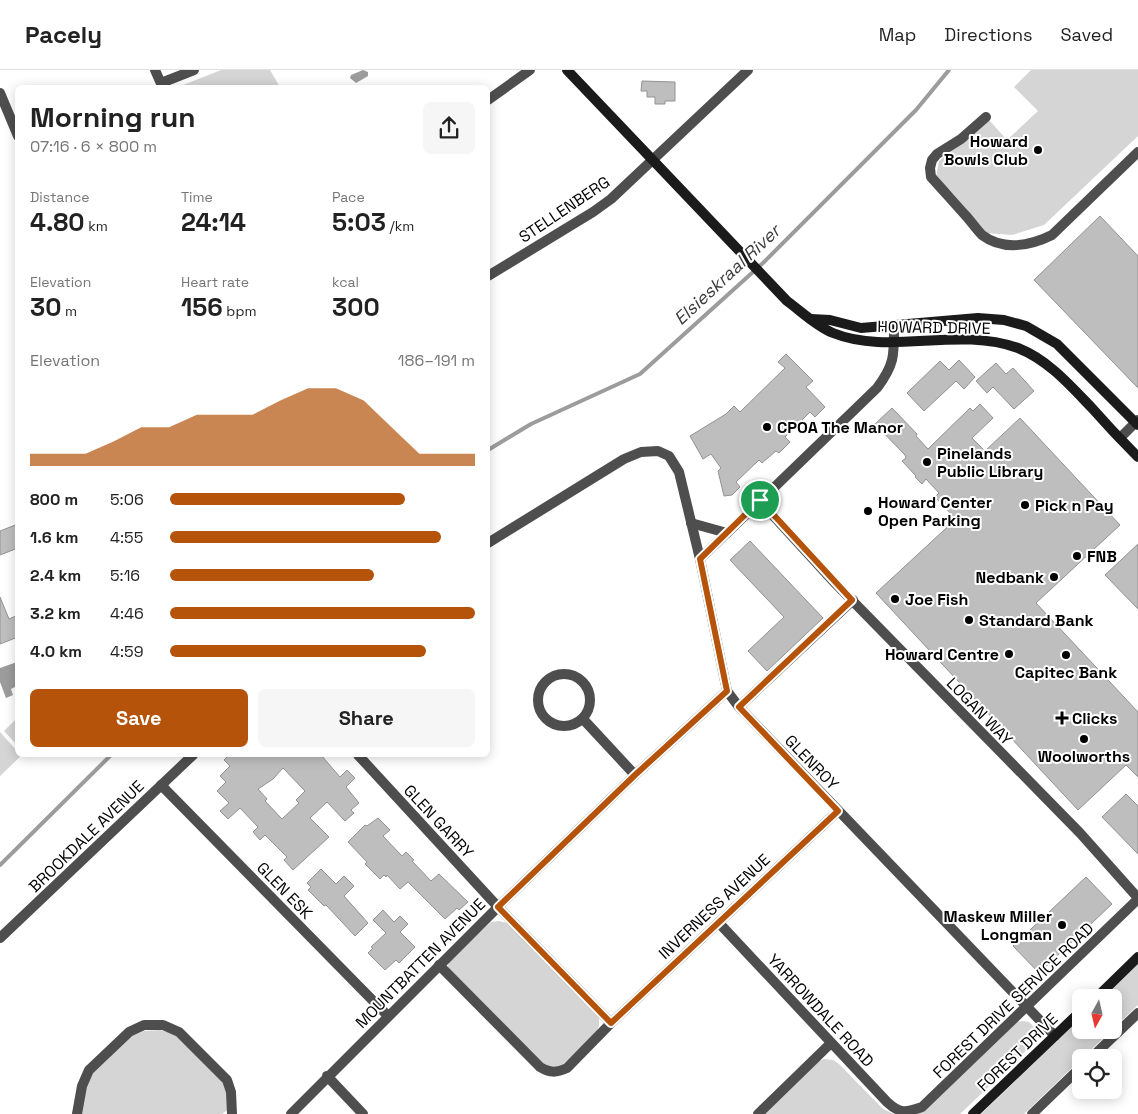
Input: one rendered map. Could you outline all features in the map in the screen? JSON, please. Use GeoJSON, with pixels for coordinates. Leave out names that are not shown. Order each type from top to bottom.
{"type":"FeatureCollection","features":[{"type":"Feature","properties":{"kind":"street"},"geometry":{"type":"LineString","coordinates":[[155,70],[162,85],[194,70]]}},
{"type":"Feature","properties":{"kind":"street"},"geometry":{"type":"LineString","coordinates":[[490,99],[530,70]]}},
{"type":"Feature","properties":{"kind":"street","name":"HOWARD DRIVE"},"geometry":{"type":"LineString","coordinates":[[567,70],[787,301],[823,329],[866,341],[894,342],[972,339],[997,342],[1018,348],[1038,358],[1056,372],[1138,457]]}},
{"type":"Feature","properties":{"kind":"street","name":"STELLENBERG"},"geometry":{"type":"LineString","coordinates":[[490,275],[611,199],[748,70]]}},
{"type":"Feature","properties":{"kind":"street"},"geometry":{"type":"LineString","coordinates":[[0,92],[15,129]]}},
{"type":"Feature","properties":{"kind":"street"},"geometry":{"type":"LineString","coordinates":[[986,117],[961,139],[937,154],[932,160],[930,168],[931,177],[982,235],[1007,245],[1024,245],[1038,242],[1052,235],[1138,152]]}},
{"type":"Feature","properties":{"kind":"street","name":"HOWARD DRIVE"},"geometry":{"type":"LineString","coordinates":[[812,319],[830,320],[861,328],[978,318],[1004,320],[1026,326],[1057,344],[1137,422]]}},
{"type":"Feature","properties":{"kind":"street"},"geometry":{"type":"LineString","coordinates":[[700,559],[877,388],[891,366],[895,352],[894,326]]}},
{"type":"Feature","properties":{"kind":"street"},"geometry":{"type":"LineString","coordinates":[[1120,438],[1137,422]]}},
{"type":"Feature","properties":{"kind":"street","name":"GLENROY"},"geometry":{"type":"LineString","coordinates":[[490,542],[624,459],[641,452],[658,451],[670,456],[679,472],[700,559],[727,691],[739,707],[1055,1036]]}},
{"type":"Feature","properties":{"kind":"street","name":"LOGAN WAY"},"geometry":{"type":"LineString","coordinates":[[760,500],[835,583],[1080,833],[1138,899]]}},
{"type":"Feature","properties":{"kind":"street"},"geometry":{"type":"LineString","coordinates":[[691,523],[727,532]]}},
{"type":"Feature","properties":{"kind":"street"},"geometry":{"type":"LineString","coordinates":[[739,707],[852,600]]}},
{"type":"Feature","properties":{"kind":"street"},"geometry":{"type":"LineString","coordinates":[[560,674],[569,674],[580,679],[586,686],[590,698],[588,711],[583,719],[574,725],[564,727],[554,725],[545,720],[537,702],[539,690],[545,681],[560,674]]}},
{"type":"Feature","properties":{"kind":"street","name":"MOUNTBATTEN AVENUE"},"geometry":{"type":"LineString","coordinates":[[290,1114],[498,907],[635,775],[727,691]]}},
{"type":"Feature","properties":{"kind":"street"},"geometry":{"type":"LineString","coordinates":[[583,719],[635,775]]}},
{"type":"Feature","properties":{"kind":"street","name":"BROOKDALE AVENUE"},"geometry":{"type":"LineString","coordinates":[[0,938],[191,757]]}},
{"type":"Feature","properties":{"kind":"street","name":"GLEN GARRY"},"geometry":{"type":"LineString","coordinates":[[360,757],[498,907]]}},
{"type":"Feature","properties":{"kind":"street","name":"GLEN ESK"},"geometry":{"type":"LineString","coordinates":[[162,785],[388,1016]]}},
{"type":"Feature","properties":{"kind":"street","name":"INVERNESS AVENUE"},"geometry":{"type":"LineString","coordinates":[[439,966],[540,1067],[548,1072],[558,1072],[567,1068],[611,1023],[838,811]]}},
{"type":"Feature","properties":{"kind":"street","name":"FOREST DRIVE SERVICE ROAD"},"geometry":{"type":"LineString","coordinates":[[903,1113],[922,1108],[1028,1008],[1138,899]]}},
{"type":"Feature","properties":{"kind":"street"},"geometry":{"type":"LineString","coordinates":[[498,907],[611,1023]]}},
{"type":"Feature","properties":{"kind":"street","name":"YARROWDALE ROAD"},"geometry":{"type":"LineString","coordinates":[[719,923],[894,1109],[903,1113]]}},
{"type":"Feature","properties":{"kind":"street"},"geometry":{"type":"LineString","coordinates":[[1105,989],[1138,957]]}},
{"type":"Feature","properties":{"kind":"street"},"geometry":{"type":"LineString","coordinates":[[1100,1049],[1138,1013]]}},
{"type":"Feature","properties":{"kind":"street","name":"FOREST DRIVE"},"geometry":{"type":"LineString","coordinates":[[974,1114],[1072,1020]]}},
{"type":"Feature","properties":{"kind":"street"},"geometry":{"type":"LineString","coordinates":[[77,1114],[82,1086],[89,1070],[129,1032],[144,1026],[163,1026],[179,1032],[227,1080],[231,1092],[232,1114]]}},
{"type":"Feature","properties":{"kind":"street"},"geometry":{"type":"LineString","coordinates":[[758,1114],[832,1043]]}},
{"type":"Feature","properties":{"kind":"street"},"geometry":{"type":"LineString","coordinates":[[327,1076],[363,1114]]}},
{"type":"Feature","properties":{"kind":"street"},"geometry":{"type":"LineString","coordinates":[[1032,1114],[1072,1076]]}},
{"type":"Feature","properties":{"kind":"shaded area"},"geometry":{"type":"Polygon","coordinates":[[[221,70],[270,70],[279,85],[183,85],[221,70]]]}},
{"type":"Feature","properties":{"kind":"shaded area"},"geometry":{"type":"Polygon","coordinates":[[[363,70],[368,72],[368,76],[356,83],[350,78],[351,75],[363,70]]]}},
{"type":"Feature","properties":{"kind":"shaded area","name":"Howard Bowls Club"},"geometry":{"type":"Polygon","coordinates":[[[1031,70],[1138,70],[1138,136],[1044,225],[1012,235],[986,233],[936,177],[939,161],[989,120],[1007,140],[1038,111],[1014,87],[1031,70]]]}},
{"type":"Feature","properties":{"kind":"shaded area"},"geometry":{"type":"Polygon","coordinates":[[[15,663],[15,687],[11,689],[13,695],[6,698],[0,682],[0,668],[15,663]]]}},
{"type":"Feature","properties":{"kind":"shaded area"},"geometry":{"type":"Polygon","coordinates":[[[15,720],[15,743],[4,731],[15,720]]]}},
{"type":"Feature","properties":{"kind":"shaded area"},"geometry":{"type":"Polygon","coordinates":[[[0,732],[15,749],[15,757],[20,757],[0,776],[0,732]]]}},
{"type":"Feature","properties":{"kind":"shaded area"},"geometry":{"type":"Polygon","coordinates":[[[491,922],[507,923],[599,1018],[599,1026],[596,1033],[560,1067],[542,1065],[449,971],[449,960],[491,922]]]}},
{"type":"Feature","properties":{"kind":"shaded area"},"geometry":{"type":"Polygon","coordinates":[[[1138,964],[1138,1005],[1122,1020],[1122,989],[1112,989],[1138,964]]]}},
{"type":"Feature","properties":{"kind":"shaded area"},"geometry":{"type":"Polygon","coordinates":[[[1017,1022],[1029,1022],[1036,1029],[1036,1037],[1033,1044],[960,1114],[916,1114],[1017,1022]]]}},
{"type":"Feature","properties":{"kind":"shaded area"},"geometry":{"type":"Polygon","coordinates":[[[1072,1027],[1072,1039],[1102,1039],[1092,1049],[1072,1049],[1072,1068],[1024,1114],[981,1114],[1072,1027]]]}},
{"type":"Feature","properties":{"kind":"shaded area"},"geometry":{"type":"Polygon","coordinates":[[[160,1030],[174,1034],[225,1082],[229,1109],[222,1114],[80,1114],[81,1101],[91,1073],[130,1037],[144,1031],[160,1030]]]}},
{"type":"Feature","properties":{"kind":"shaded area"},"geometry":{"type":"Polygon","coordinates":[[[824,1059],[833,1060],[839,1064],[883,1109],[894,1114],[761,1114],[816,1062],[824,1059]]]}},
{"type":"Feature","properties":{"kind":"building"},"geometry":{"type":"Polygon","coordinates":[[[642,81],[675,82],[675,101],[655,104],[655,97],[647,97],[647,91],[641,91],[642,81]]]}},
{"type":"Feature","properties":{"kind":"building"},"geometry":{"type":"Polygon","coordinates":[[[1100,216],[1138,256],[1138,388],[1034,280],[1100,216]]]}},
{"type":"Feature","properties":{"kind":"building","name":"CPOA The Manor"},"geometry":{"type":"Polygon","coordinates":[[[786,354],[813,381],[806,387],[825,407],[815,417],[810,412],[785,437],[790,442],[779,453],[776,451],[762,463],[759,460],[736,482],[740,487],[732,495],[724,496],[718,471],[721,468],[711,454],[703,459],[690,436],[726,414],[734,406],[740,412],[785,368],[778,362],[786,354]]]}},
{"type":"Feature","properties":{"kind":"building"},"geometry":{"type":"Polygon","coordinates":[[[959,360],[975,377],[964,389],[956,381],[924,411],[907,393],[940,361],[949,370],[959,360]]]}},
{"type":"Feature","properties":{"kind":"building"},"geometry":{"type":"Polygon","coordinates":[[[996,363],[1006,374],[1013,368],[1034,391],[1014,409],[993,387],[987,393],[976,381],[996,363]]]}},
{"type":"Feature","properties":{"kind":"building","name":"Howard Centre"},"geometry":{"type":"Polygon","coordinates":[[[980,404],[993,418],[972,438],[985,451],[1020,418],[1120,525],[1036,603],[1138,712],[1138,777],[1126,765],[1078,810],[876,593],[956,519],[935,497],[939,493],[926,479],[922,484],[915,477],[902,461],[906,458],[905,455],[875,424],[892,408],[917,434],[916,436],[928,449],[970,408],[973,411],[980,404]]]}},
{"type":"Feature","properties":{"kind":"building"},"geometry":{"type":"Polygon","coordinates":[[[15,525],[15,549],[0,555],[0,531],[15,525]]]}},
{"type":"Feature","properties":{"kind":"building"},"geometry":{"type":"Polygon","coordinates":[[[750,541],[823,618],[767,671],[748,651],[784,617],[730,560],[750,541]]]}},
{"type":"Feature","properties":{"kind":"building"},"geometry":{"type":"Polygon","coordinates":[[[1138,544],[1138,609],[1105,575],[1138,544]]]}},
{"type":"Feature","properties":{"kind":"building"},"geometry":{"type":"Polygon","coordinates":[[[0,597],[9,619],[15,616],[15,638],[0,644],[0,597]]]}},
{"type":"Feature","properties":{"kind":"building"},"geometry":{"type":"Polygon","coordinates":[[[227,757],[323,757],[340,777],[347,770],[355,778],[346,787],[359,803],[351,810],[354,813],[345,821],[327,802],[310,818],[329,837],[293,870],[284,860],[287,857],[265,835],[260,840],[253,832],[258,827],[240,808],[228,819],[220,811],[229,803],[217,791],[226,782],[220,776],[230,766],[224,760],[227,757]],[[283,768],[273,779],[258,789],[267,799],[265,801],[282,819],[299,803],[296,800],[305,791],[283,768]]]}},
{"type":"Feature","properties":{"kind":"building"},"geometry":{"type":"Polygon","coordinates":[[[1126,794],[1138,806],[1138,854],[1102,817],[1126,794]]]}},
{"type":"Feature","properties":{"kind":"building"},"geometry":{"type":"Polygon","coordinates":[[[378,818],[390,830],[383,836],[402,856],[406,852],[431,881],[439,874],[468,902],[459,910],[457,908],[445,919],[408,882],[400,889],[387,875],[380,879],[365,864],[367,862],[348,842],[365,825],[367,826],[378,818]]]}},
{"type":"Feature","properties":{"kind":"building"},"geometry":{"type":"Polygon","coordinates":[[[321,869],[336,884],[344,876],[354,886],[344,896],[368,923],[355,936],[326,905],[324,906],[308,890],[311,887],[307,883],[321,869]]]}},
{"type":"Feature","properties":{"kind":"building","name":"Maskew Miller Longman"},"geometry":{"type":"Polygon","coordinates":[[[1086,877],[1112,904],[1039,973],[1013,946],[1086,877]]]}},
{"type":"Feature","properties":{"kind":"building"},"geometry":{"type":"Polygon","coordinates":[[[383,910],[394,922],[400,916],[408,924],[400,932],[415,947],[399,963],[396,960],[385,970],[368,953],[373,948],[371,947],[386,933],[373,920],[383,910]]]}},
{"type":"Feature","properties":{"kind":"waterway","name":"Elsieskraal River"},"geometry":{"type":"LineString","coordinates":[[490,449],[531,424],[640,374],[763,263],[916,110],[949,70]]}},
{"type":"Feature","properties":{"kind":"waterway","name":"Elsieskraal River"},"geometry":{"type":"LineString","coordinates":[[0,865],[109,757]]}},
{"type":"Feature","properties":{"kind":"place","name":"Howard Bowls Club"},"geometry":{"type":"Point","coordinates":[1038,150]}},
{"type":"Feature","properties":{"kind":"place","name":"CPOA The Manor"},"geometry":{"type":"Point","coordinates":[767,427]}},
{"type":"Feature","properties":{"kind":"place","name":"Pinelands Public Library"},"geometry":{"type":"Point","coordinates":[927,462]}},
{"type":"Feature","properties":{"kind":"place","name":"Pick n Pay"},"geometry":{"type":"Point","coordinates":[1025,505]}},
{"type":"Feature","properties":{"kind":"place","name":"Howard Center Open Parking"},"geometry":{"type":"Point","coordinates":[868,511]}},
{"type":"Feature","properties":{"kind":"place","name":"FNB"},"geometry":{"type":"Point","coordinates":[1077,556]}},
{"type":"Feature","properties":{"kind":"place","name":"Nedbank"},"geometry":{"type":"Point","coordinates":[1054,577]}},
{"type":"Feature","properties":{"kind":"place","name":"Joe Fish"},"geometry":{"type":"Point","coordinates":[895,599]}},
{"type":"Feature","properties":{"kind":"place","name":"Standard Bank"},"geometry":{"type":"Point","coordinates":[969,620]}},
{"type":"Feature","properties":{"kind":"place","name":"Howard Centre"},"geometry":{"type":"Point","coordinates":[1009,654]}},
{"type":"Feature","properties":{"kind":"place","name":"Capitec Bank"},"geometry":{"type":"Point","coordinates":[1066,655]}},
{"type":"Feature","properties":{"kind":"place","name":"Clicks"},"geometry":{"type":"Point","coordinates":[1062,718]}},
{"type":"Feature","properties":{"kind":"place","name":"Woolworths"},"geometry":{"type":"Point","coordinates":[1084,739]}},
{"type":"Feature","properties":{"kind":"place","name":"Maskew Miller Longman"},"geometry":{"type":"Point","coordinates":[1062,925]}},
{"type":"Feature","properties":{"kind":"route"},"geometry":{"type":"LineString","coordinates":[[760,500],[852,600],[739,707],[838,811],[611,1023],[498,907],[635,775],[727,691],[700,559],[760,500]]}}]}
